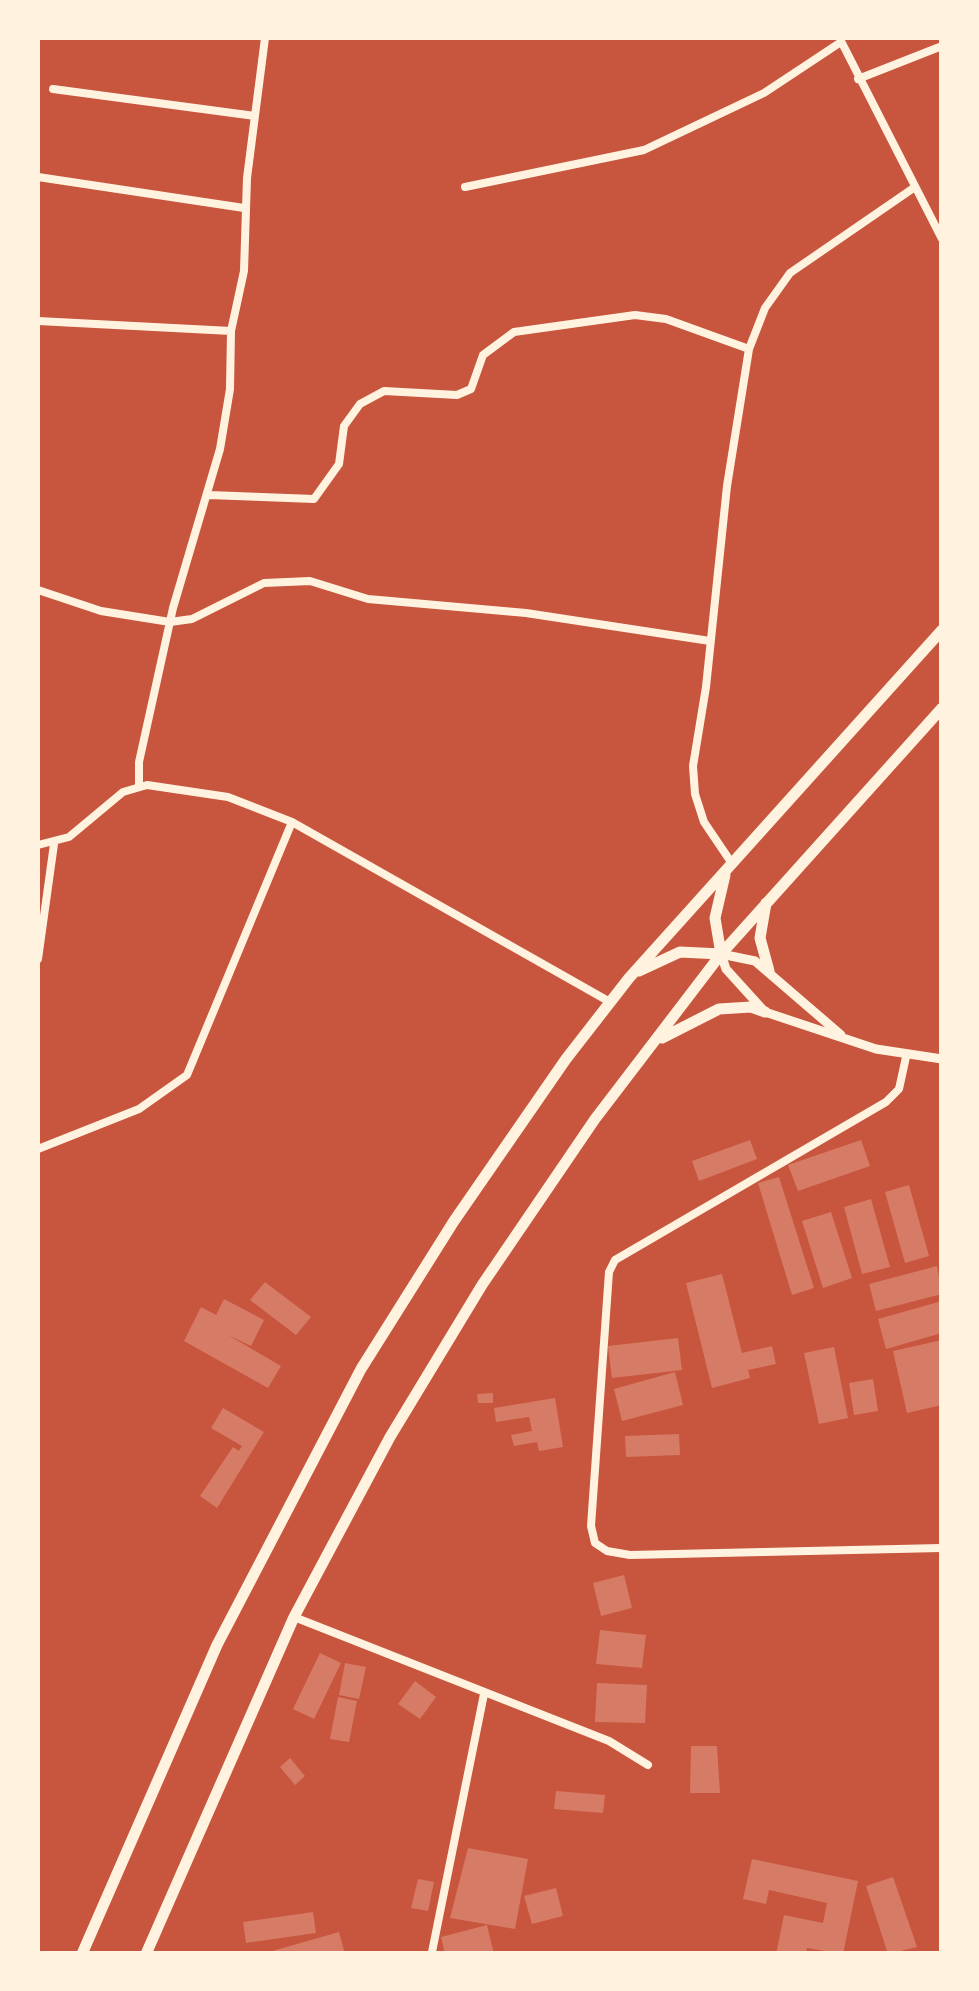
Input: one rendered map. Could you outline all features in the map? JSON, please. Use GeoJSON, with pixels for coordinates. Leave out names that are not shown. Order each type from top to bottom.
{"type":"FeatureCollection","features":[{"type":"Feature","properties":{"kind":"main road"},"geometry":{"type":"LineString","coordinates":[[82,1954],[194,1694],[352,1385],[454,1222],[629,978],[942,630]]}},
{"type":"Feature","properties":{"kind":"main road"},"geometry":{"type":"LineString","coordinates":[[146,1954],[294,1616],[390,1436],[482,1286],[595,1118],[721,954],[942,708]]}},
{"type":"Feature","properties":{"kind":"main road"},"geometry":{"type":"LineString","coordinates":[[721,954],[715,918],[731,862]]}},
{"type":"Feature","properties":{"kind":"main road"},"geometry":{"type":"LineString","coordinates":[[768,899],[760,938],[769,972]]}},
{"type":"Feature","properties":{"kind":"main road"},"geometry":{"type":"LineString","coordinates":[[629,978],[680,952],[721,954]]}},
{"type":"Feature","properties":{"kind":"main road"},"geometry":{"type":"LineString","coordinates":[[654,1042],[720,1009],[751,1007],[765,1012]]}},
{"type":"Feature","properties":{"kind":"street"},"geometry":{"type":"LineString","coordinates":[[139,787],[139,762],[170,622],[190,539],[209,495],[230,389],[231,331],[244,271],[244,208],[264,38]]}},
{"type":"Feature","properties":{"kind":"street"},"geometry":{"type":"LineString","coordinates":[[465,187],[644,150],[764,94],[840,40],[942,239]]}},
{"type":"Feature","properties":{"kind":"street"},"geometry":{"type":"LineString","coordinates":[[858,79],[942,46]]}},
{"type":"Feature","properties":{"kind":"street"},"geometry":{"type":"LineString","coordinates":[[53,90],[255,116]]}},
{"type":"Feature","properties":{"kind":"street"},"geometry":{"type":"LineString","coordinates":[[38,177],[244,208]]}},
{"type":"Feature","properties":{"kind":"street"},"geometry":{"type":"LineString","coordinates":[[731,862],[704,822],[695,794],[693,766],[727,486],[749,349],[765,308],[790,274],[915,188]]}},
{"type":"Feature","properties":{"kind":"street"},"geometry":{"type":"LineString","coordinates":[[209,495],[314,499],[339,464],[344,426],[360,404],[384,391],[457,395],[471,389],[483,354],[514,332],[635,315],[666,319],[749,349]]}},
{"type":"Feature","properties":{"kind":"street"},"geometry":{"type":"LineString","coordinates":[[38,321],[231,331]]}},
{"type":"Feature","properties":{"kind":"street"},"geometry":{"type":"LineString","coordinates":[[38,590],[101,611],[170,622],[192,619],[264,583],[310,581],[368,599],[526,614],[710,642]]}},
{"type":"Feature","properties":{"kind":"street"},"geometry":{"type":"LineString","coordinates":[[38,845],[54,844],[123,792],[139,787],[181,788],[228,797],[292,822],[610,1002]]}},
{"type":"Feature","properties":{"kind":"street"},"geometry":{"type":"LineString","coordinates":[[38,1149],[139,1109],[187,1075],[292,822]]}},
{"type":"Feature","properties":{"kind":"street"},"geometry":{"type":"LineString","coordinates":[[38,959],[54,844]]}},
{"type":"Feature","properties":{"kind":"street"},"geometry":{"type":"LineString","coordinates":[[841,1035],[769,972],[741,954],[721,954],[726,969],[765,1012],[906,1057],[942,1059]]}},
{"type":"Feature","properties":{"kind":"street"},"geometry":{"type":"LineString","coordinates":[[906,1057],[899,1089],[886,1102],[615,1260],[609,1272],[591,1526],[595,1543],[607,1551],[630,1555],[942,1548]]}},
{"type":"Feature","properties":{"kind":"street"},"geometry":{"type":"LineString","coordinates":[[294,1616],[610,1741],[648,1765]]}},
{"type":"Feature","properties":{"kind":"street"},"geometry":{"type":"LineString","coordinates":[[432,1952],[484,1694]]}},
{"type":"Feature","properties":{"kind":"building"},"geometry":{"type":"Polygon","coordinates":[[[750,1140],[757,1159],[699,1181],[692,1161],[750,1140]]]}},
{"type":"Feature","properties":{"kind":"building"},"geometry":{"type":"Polygon","coordinates":[[[861,1140],[870,1166],[798,1191],[788,1165],[861,1140]]]}},
{"type":"Feature","properties":{"kind":"building"},"geometry":{"type":"Polygon","coordinates":[[[779,1177],[814,1288],[792,1295],[758,1183],[779,1177]]]}},
{"type":"Feature","properties":{"kind":"building"},"geometry":{"type":"Polygon","coordinates":[[[909,1185],[929,1256],[905,1263],[885,1192],[909,1185]]]}},
{"type":"Feature","properties":{"kind":"building"},"geometry":{"type":"Polygon","coordinates":[[[871,1199],[890,1267],[862,1274],[844,1207],[871,1199]]]}},
{"type":"Feature","properties":{"kind":"building"},"geometry":{"type":"Polygon","coordinates":[[[831,1212],[852,1278],[823,1288],[802,1221],[831,1212]]]}},
{"type":"Feature","properties":{"kind":"building"},"geometry":{"type":"Polygon","coordinates":[[[937,1266],[942,1294],[876,1311],[869,1284],[937,1266]]]}},
{"type":"Feature","properties":{"kind":"building"},"geometry":{"type":"Polygon","coordinates":[[[722,1274],[742,1353],[772,1346],[776,1364],[748,1370],[750,1378],[712,1388],[686,1283],[722,1274]]]}},
{"type":"Feature","properties":{"kind":"building"},"geometry":{"type":"Polygon","coordinates":[[[265,1282],[311,1317],[296,1335],[250,1300],[265,1282]]]}},
{"type":"Feature","properties":{"kind":"building"},"geometry":{"type":"Polygon","coordinates":[[[224,1299],[264,1320],[251,1346],[228,1335],[281,1366],[268,1388],[184,1341],[201,1307],[216,1315],[224,1299]]]}},
{"type":"Feature","properties":{"kind":"building"},"geometry":{"type":"Polygon","coordinates":[[[942,1301],[942,1333],[886,1349],[878,1319],[942,1301]]]}},
{"type":"Feature","properties":{"kind":"building"},"geometry":{"type":"Polygon","coordinates":[[[678,1338],[682,1370],[612,1378],[608,1346],[678,1338]]]}},
{"type":"Feature","properties":{"kind":"building"},"geometry":{"type":"Polygon","coordinates":[[[942,1340],[942,1405],[907,1413],[893,1351],[942,1340]]]}},
{"type":"Feature","properties":{"kind":"building"},"geometry":{"type":"Polygon","coordinates":[[[834,1347],[848,1418],[819,1424],[804,1353],[834,1347]]]}},
{"type":"Feature","properties":{"kind":"building"},"geometry":{"type":"Polygon","coordinates":[[[675,1372],[683,1405],[622,1421],[614,1389],[675,1372]]]}},
{"type":"Feature","properties":{"kind":"building"},"geometry":{"type":"Polygon","coordinates":[[[873,1379],[878,1411],[854,1415],[849,1383],[873,1379]]]}},
{"type":"Feature","properties":{"kind":"building"},"geometry":{"type":"Polygon","coordinates":[[[493,1393],[493,1403],[478,1403],[477,1394],[493,1393]]]}},
{"type":"Feature","properties":{"kind":"building"},"geometry":{"type":"Polygon","coordinates":[[[555,1398],[563,1447],[539,1451],[537,1442],[514,1446],[511,1435],[532,1431],[529,1417],[496,1422],[494,1408],[555,1398]]]}},
{"type":"Feature","properties":{"kind":"building"},"geometry":{"type":"Polygon","coordinates":[[[223,1408],[264,1432],[217,1508],[200,1496],[233,1447],[239,1451],[242,1446],[211,1428],[223,1408]]]}},
{"type":"Feature","properties":{"kind":"building"},"geometry":{"type":"Polygon","coordinates":[[[679,1434],[680,1455],[626,1457],[625,1436],[679,1434]]]}},
{"type":"Feature","properties":{"kind":"building"},"geometry":{"type":"Polygon","coordinates":[[[624,1575],[632,1608],[601,1616],[593,1583],[624,1575]]]}},
{"type":"Feature","properties":{"kind":"building"},"geometry":{"type":"Polygon","coordinates":[[[600,1630],[646,1635],[642,1668],[596,1664],[600,1630]]]}},
{"type":"Feature","properties":{"kind":"building"},"geometry":{"type":"Polygon","coordinates":[[[320,1653],[341,1663],[314,1719],[293,1709],[320,1653]]]}},
{"type":"Feature","properties":{"kind":"building"},"geometry":{"type":"Polygon","coordinates":[[[345,1663],[366,1667],[359,1699],[339,1695],[345,1663]]]}},
{"type":"Feature","properties":{"kind":"building"},"geometry":{"type":"Polygon","coordinates":[[[415,1681],[436,1697],[420,1719],[398,1704],[415,1681]]]}},
{"type":"Feature","properties":{"kind":"building"},"geometry":{"type":"Polygon","coordinates":[[[597,1683],[647,1685],[645,1723],[595,1722],[597,1683]]]}},
{"type":"Feature","properties":{"kind":"building"},"geometry":{"type":"Polygon","coordinates":[[[338,1697],[357,1701],[349,1742],[330,1739],[338,1697]]]}},
{"type":"Feature","properties":{"kind":"building"},"geometry":{"type":"Polygon","coordinates":[[[691,1746],[717,1746],[720,1793],[690,1793],[691,1746]]]}},
{"type":"Feature","properties":{"kind":"building"},"geometry":{"type":"Polygon","coordinates":[[[290,1758],[305,1776],[295,1785],[280,1767],[290,1758]]]}},
{"type":"Feature","properties":{"kind":"building"},"geometry":{"type":"Polygon","coordinates":[[[556,1791],[605,1795],[603,1813],[554,1809],[556,1791]]]}},
{"type":"Feature","properties":{"kind":"building"},"geometry":{"type":"Polygon","coordinates":[[[468,1848],[528,1859],[515,1929],[450,1918],[468,1848]]]}},
{"type":"Feature","properties":{"kind":"building"},"geometry":{"type":"Polygon","coordinates":[[[752,1859],[858,1881],[843,1954],[807,1948],[806,1954],[776,1954],[784,1915],[823,1923],[827,1903],[769,1890],[766,1904],[743,1899],[752,1859]]]}},
{"type":"Feature","properties":{"kind":"building"},"geometry":{"type":"Polygon","coordinates":[[[893,1877],[917,1947],[888,1954],[866,1886],[893,1877]]]}},
{"type":"Feature","properties":{"kind":"building"},"geometry":{"type":"Polygon","coordinates":[[[418,1879],[434,1882],[428,1911],[411,1908],[418,1879]]]}},
{"type":"Feature","properties":{"kind":"building"},"geometry":{"type":"Polygon","coordinates":[[[556,1888],[563,1916],[532,1924],[524,1896],[556,1888]]]}},
{"type":"Feature","properties":{"kind":"building"},"geometry":{"type":"Polygon","coordinates":[[[313,1912],[316,1933],[246,1943],[243,1922],[313,1912]]]}},
{"type":"Feature","properties":{"kind":"building"},"geometry":{"type":"Polygon","coordinates":[[[487,1925],[494,1954],[445,1954],[441,1937],[487,1925]]]}},
{"type":"Feature","properties":{"kind":"building"},"geometry":{"type":"Polygon","coordinates":[[[339,1932],[345,1954],[269,1954],[269,1952],[339,1932]]]}}]}
